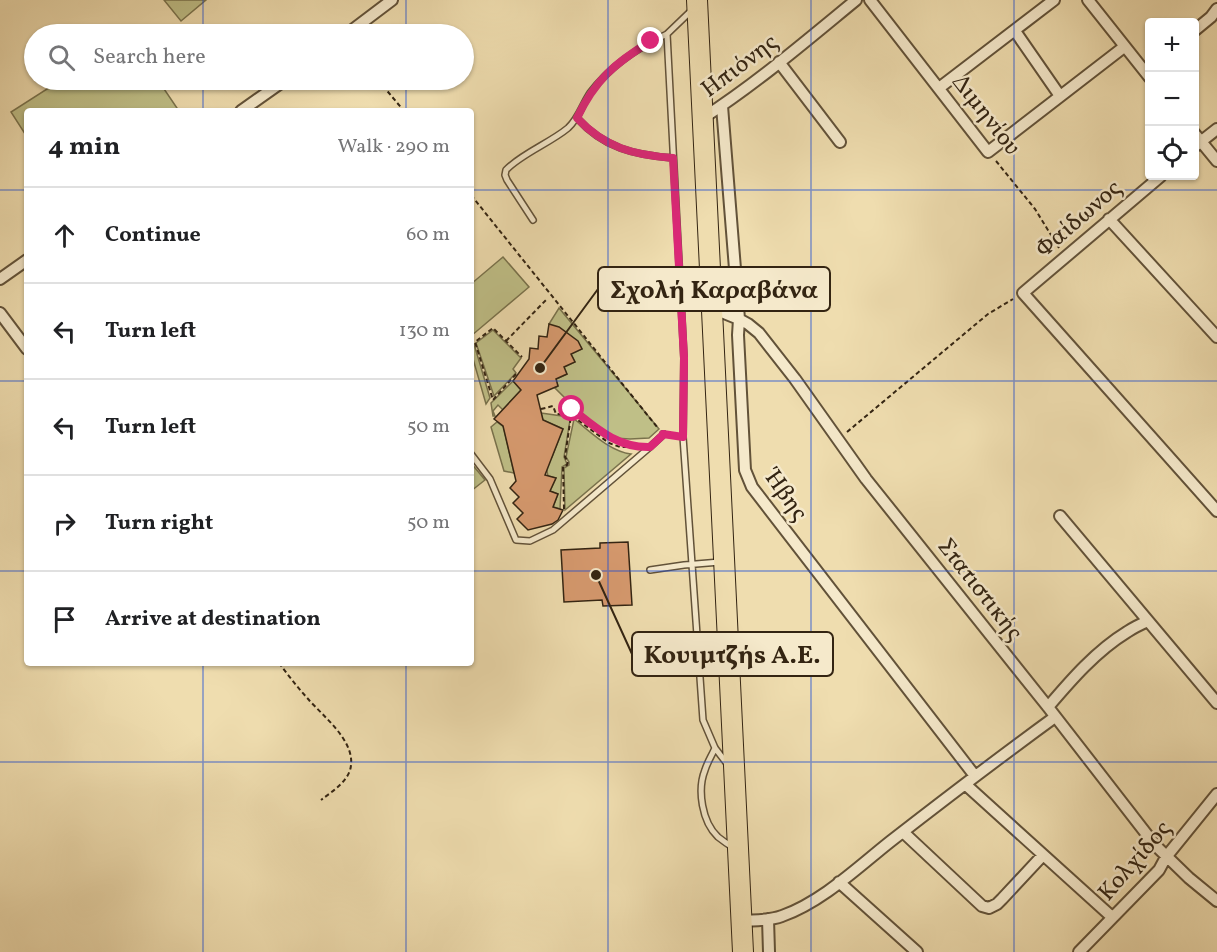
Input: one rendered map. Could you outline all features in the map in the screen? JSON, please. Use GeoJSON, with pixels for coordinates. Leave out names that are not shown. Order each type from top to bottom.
{"type":"FeatureCollection","features":[{"type":"Feature","properties":{"kind":"highway"},"geometry":{"type":"LineString","coordinates":[[697,2],[743,952]]}},
{"type":"Feature","properties":{"kind":"street"},"geometry":{"type":"LineString","coordinates":[[360,24],[392,0]]}},
{"type":"Feature","properties":{"kind":"street","name":"Ηπιόνης"},"geometry":{"type":"LineString","coordinates":[[703,118],[779,63],[856,0]]}},
{"type":"Feature","properties":{"kind":"street","name":"Διμηνίου"},"geometry":{"type":"LineString","coordinates":[[870,0],[988,152]]}},
{"type":"Feature","properties":{"kind":"street"},"geometry":{"type":"LineString","coordinates":[[939,88],[1054,0]]}},
{"type":"Feature","properties":{"kind":"street"},"geometry":{"type":"LineString","coordinates":[[1088,0],[1124,47],[1145,70]]}},
{"type":"Feature","properties":{"kind":"street"},"geometry":{"type":"LineString","coordinates":[[1199,27],[1217,9]]}},
{"type":"Feature","properties":{"kind":"street"},"geometry":{"type":"LineString","coordinates":[[1015,31],[1060,96]]}},
{"type":"Feature","properties":{"kind":"street"},"geometry":{"type":"LineString","coordinates":[[988,152],[1124,47]]}},
{"type":"Feature","properties":{"kind":"street"},"geometry":{"type":"LineString","coordinates":[[779,63],[840,142]]}},
{"type":"Feature","properties":{"kind":"street"},"geometry":{"type":"LineString","coordinates":[[245,108],[271,90]]}},
{"type":"Feature","properties":{"kind":"street","name":"Ήβης"},"geometry":{"type":"LineString","coordinates":[[722,106],[739,319],[744,470],[752,487],[975,776]]}},
{"type":"Feature","properties":{"kind":"street"},"geometry":{"type":"LineString","coordinates":[[1199,140],[1217,129]]}},
{"type":"Feature","properties":{"kind":"street"},"geometry":{"type":"LineString","coordinates":[[1199,143],[1217,161]]}},
{"type":"Feature","properties":{"kind":"street","name":"Φαίδωνος"},"geometry":{"type":"LineString","coordinates":[[1023,293],[1156,180]]}},
{"type":"Feature","properties":{"kind":"street"},"geometry":{"type":"LineString","coordinates":[[1109,219],[1213,324],[1217,337]]}},
{"type":"Feature","properties":{"kind":"street"},"geometry":{"type":"LineString","coordinates":[[0,279],[24,262]]}},
{"type":"Feature","properties":{"kind":"street"},"geometry":{"type":"LineString","coordinates":[[1023,293],[1217,511]]}},
{"type":"Feature","properties":{"kind":"street","name":"Στατιστικής"},"geometry":{"type":"LineString","coordinates":[[712,308],[739,319],[759,333],[801,387],[866,479],[1048,707],[1147,836],[1166,857],[1217,901]]}},
{"type":"Feature","properties":{"kind":"street"},"geometry":{"type":"LineString","coordinates":[[0,313],[24,345]]}},
{"type":"Feature","properties":{"kind":"street"},"geometry":{"type":"LineString","coordinates":[[1060,516],[1217,703]]}},
{"type":"Feature","properties":{"kind":"street"},"geometry":{"type":"LineString","coordinates":[[1048,707],[1102,651],[1127,632],[1148,621]]}},
{"type":"Feature","properties":{"kind":"street"},"geometry":{"type":"LineString","coordinates":[[741,921],[784,916],[825,892],[1055,717]]}},
{"type":"Feature","properties":{"kind":"street"},"geometry":{"type":"LineString","coordinates":[[965,784],[1112,917]]}},
{"type":"Feature","properties":{"kind":"street","name":"Κολχίδος"},"geometry":{"type":"LineString","coordinates":[[1079,952],[1159,870],[1166,857],[1217,794]]}},
{"type":"Feature","properties":{"kind":"street"},"geometry":{"type":"LineString","coordinates":[[903,832],[982,906],[989,908],[1002,899],[1043,855]]}},
{"type":"Feature","properties":{"kind":"street"},"geometry":{"type":"LineString","coordinates":[[839,882],[917,952]]}},
{"type":"Feature","properties":{"kind":"street"},"geometry":{"type":"LineString","coordinates":[[768,919],[770,952]]}},
{"type":"Feature","properties":{"kind":"lane"},"geometry":{"type":"LineString","coordinates":[[533,220],[507,180],[506,170],[567,128],[577,118],[598,81],[632,53],[667,34],[697,2]]}},
{"type":"Feature","properties":{"kind":"lane"},"geometry":{"type":"LineString","coordinates":[[667,34],[684,358],[683,437],[703,720],[715,748],[734,773]]}},
{"type":"Feature","properties":{"kind":"lane"},"geometry":{"type":"LineString","coordinates":[[577,118],[602,141],[648,156],[673,158]]}},
{"type":"Feature","properties":{"kind":"lane"},"geometry":{"type":"LineString","coordinates":[[474,458],[490,479],[516,540],[530,541],[553,530],[663,434]]}},
{"type":"Feature","properties":{"kind":"lane"},"geometry":{"type":"LineString","coordinates":[[650,570],[724,561]]}},
{"type":"Feature","properties":{"kind":"lane"},"geometry":{"type":"LineString","coordinates":[[715,748],[704,770],[702,810],[717,836],[738,851]]}},
{"type":"Feature","properties":{"kind":"path"},"geometry":{"type":"LineString","coordinates":[[386,90],[401,108]]}},
{"type":"Feature","properties":{"kind":"path","name":"Διμηνίου"},"geometry":{"type":"LineString","coordinates":[[988,152],[1035,209],[1059,249],[1062,259]]}},
{"type":"Feature","properties":{"kind":"path"},"geometry":{"type":"LineString","coordinates":[[474,199],[663,434]]}},
{"type":"Feature","properties":{"kind":"path"},"geometry":{"type":"LineString","coordinates":[[838,440],[988,314],[1023,293]]}},
{"type":"Feature","properties":{"kind":"path"},"geometry":{"type":"LineString","coordinates":[[506,341],[546,300]]}},
{"type":"Feature","properties":{"kind":"path"},"geometry":{"type":"LineString","coordinates":[[516,374],[493,400],[475,342],[493,328],[522,357]]}},
{"type":"Feature","properties":{"kind":"path"},"geometry":{"type":"LineString","coordinates":[[541,409],[553,406],[556,414],[571,415],[609,443],[620,447],[650,447]]}},
{"type":"Feature","properties":{"kind":"path"},"geometry":{"type":"LineString","coordinates":[[564,520],[563,467],[568,462],[565,457],[572,409],[611,438],[636,447]]}},
{"type":"Feature","properties":{"kind":"path"},"geometry":{"type":"LineString","coordinates":[[281,666],[337,730],[350,751],[351,766],[347,775],[337,788],[321,800]]}},
{"type":"Feature","properties":{"kind":"green space"},"geometry":{"type":"Polygon","coordinates":[[[164,0],[206,0],[181,21],[164,0]]]}},
{"type":"Feature","properties":{"kind":"green space"},"geometry":{"type":"Polygon","coordinates":[[[45,90],[165,90],[177,108],[24,108],[24,132],[11,112],[45,90]]]}},
{"type":"Feature","properties":{"kind":"green space"},"geometry":{"type":"Polygon","coordinates":[[[503,257],[529,287],[474,333],[474,281],[503,257]]]}},
{"type":"Feature","properties":{"kind":"green space"},"geometry":{"type":"Polygon","coordinates":[[[559,308],[659,429],[649,438],[614,438],[555,388],[558,386],[556,379],[567,374],[564,367],[575,362],[571,354],[582,349],[577,341],[549,324],[559,308]]]}},
{"type":"Feature","properties":{"kind":"green space"},"geometry":{"type":"Polygon","coordinates":[[[493,330],[521,358],[513,369],[516,373],[494,396],[476,343],[493,330]]]}},
{"type":"Feature","properties":{"kind":"green space"},"geometry":{"type":"Polygon","coordinates":[[[474,344],[490,398],[486,404],[474,362],[474,344]]]}},
{"type":"Feature","properties":{"kind":"green space"},"geometry":{"type":"Polygon","coordinates":[[[513,381],[521,390],[503,410],[498,405],[493,411],[495,416],[493,416],[491,403],[513,381]]]}},
{"type":"Feature","properties":{"kind":"green space"},"geometry":{"type":"Polygon","coordinates":[[[541,413],[562,416],[570,420],[564,457],[567,464],[562,467],[560,509],[553,507],[558,494],[550,491],[556,478],[548,476],[546,467],[563,429],[543,420],[541,413]]]}},
{"type":"Feature","properties":{"kind":"green space"},"geometry":{"type":"Polygon","coordinates":[[[574,419],[608,445],[631,454],[565,510],[564,468],[569,465],[566,457],[574,419]]]}},
{"type":"Feature","properties":{"kind":"green space"},"geometry":{"type":"Polygon","coordinates":[[[497,422],[505,428],[514,473],[504,471],[491,427],[497,422]]]}},
{"type":"Feature","properties":{"kind":"green space"},"geometry":{"type":"Polygon","coordinates":[[[474,467],[485,480],[474,489],[474,467]]]}},
{"type":"Feature","properties":{"kind":"building"},"geometry":{"type":"Polygon","coordinates":[[[549,324],[559,327],[578,341],[582,349],[571,354],[575,362],[564,367],[567,374],[556,379],[558,386],[537,395],[543,420],[563,429],[545,475],[556,478],[550,491],[558,494],[553,507],[563,510],[558,520],[552,524],[528,530],[517,519],[523,513],[513,503],[519,497],[510,488],[516,481],[503,426],[494,419],[521,390],[513,381],[529,359],[530,348],[538,349],[539,336],[547,337],[549,324]]]}},
{"type":"Feature","properties":{"kind":"building"},"geometry":{"type":"Polygon","coordinates":[[[628,542],[632,605],[603,606],[602,600],[564,602],[561,550],[600,548],[600,543],[628,542]]]}},
{"type":"Feature","properties":{"kind":"place","name":"Σχολή Καραβάνα"},"geometry":{"type":"Point","coordinates":[540,368]}},
{"type":"Feature","properties":{"kind":"place","name":"Κουιμτζήs Α.Ε."},"geometry":{"type":"Point","coordinates":[596,575]}},
{"type":"Feature","properties":{"kind":"route"},"geometry":{"type":"LineString","coordinates":[[572,409],[611,438],[636,447],[650,447],[663,434],[683,437],[684,358],[673,158],[648,156],[602,141],[577,118],[598,81],[632,53],[651,41]]}}]}
